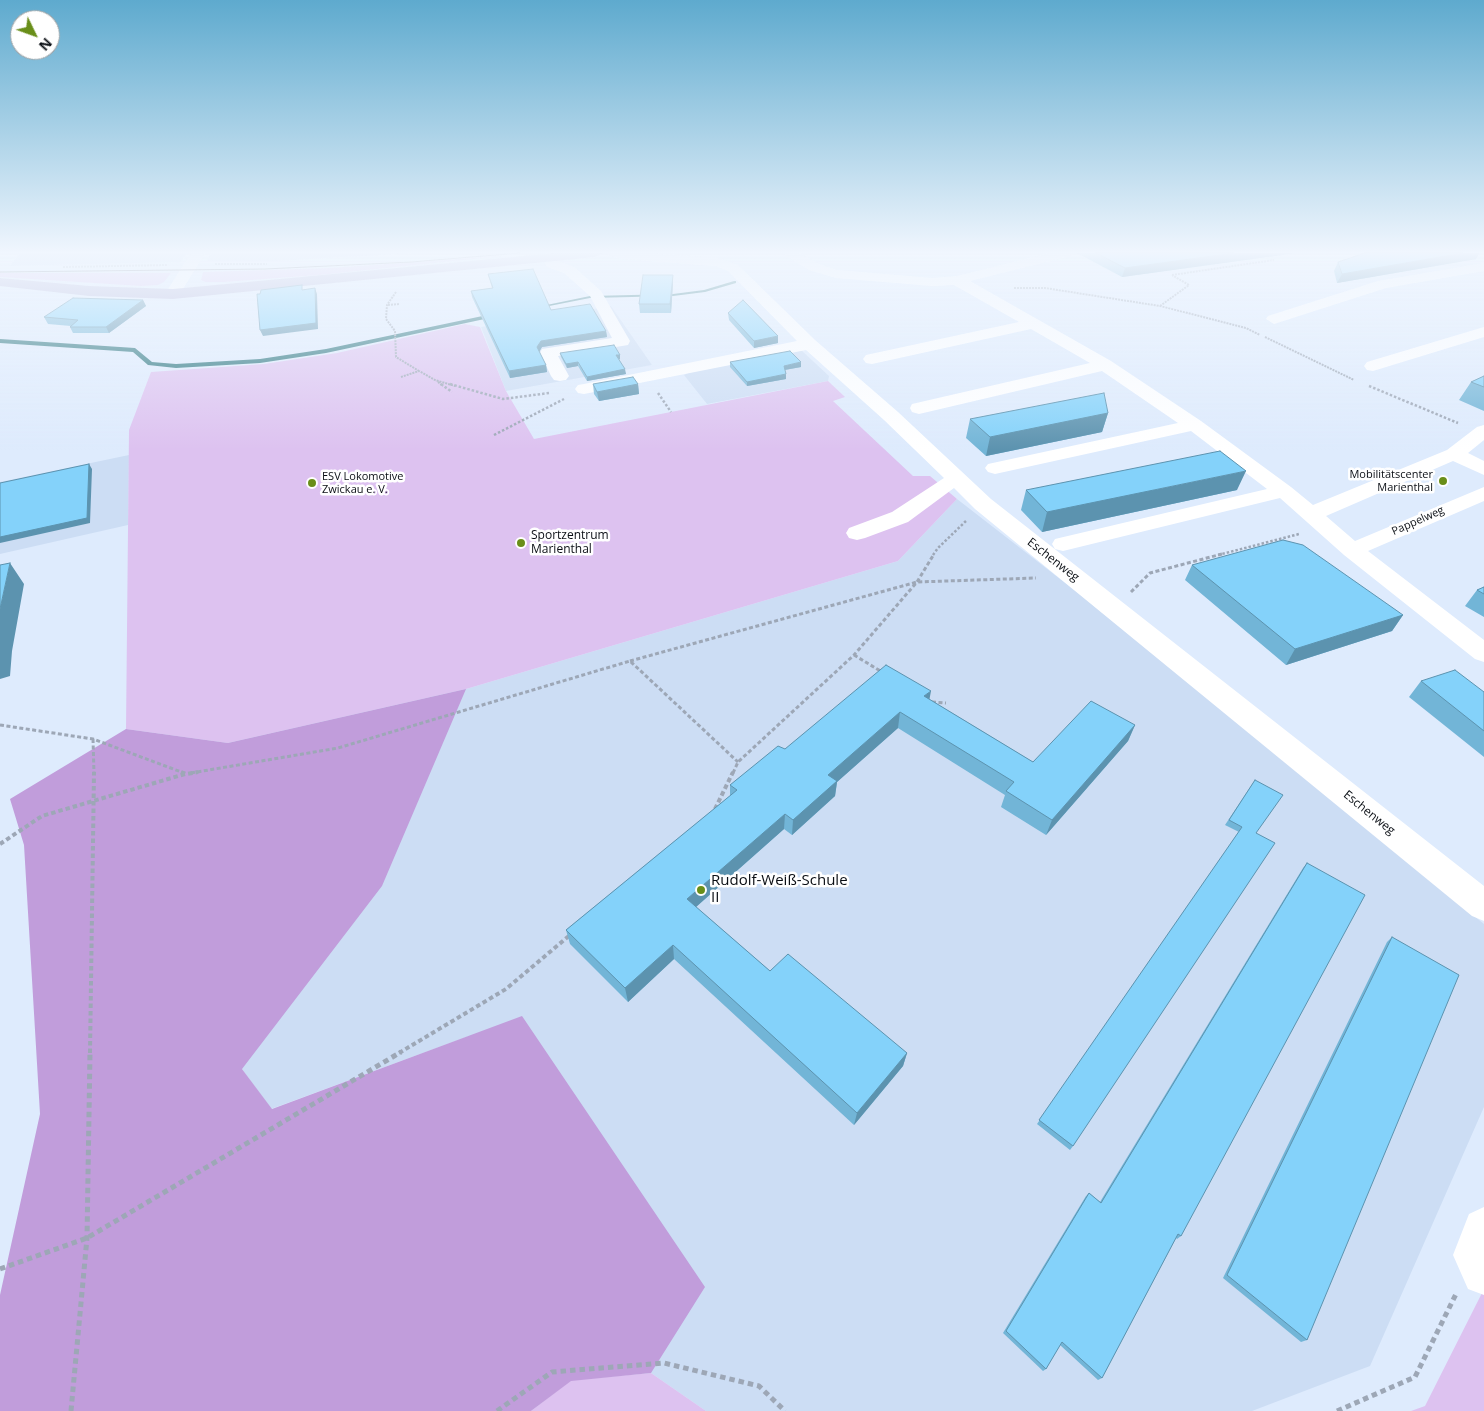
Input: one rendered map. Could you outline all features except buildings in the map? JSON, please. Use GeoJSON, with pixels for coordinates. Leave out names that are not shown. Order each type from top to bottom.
{"type":"FeatureCollection","features":[{"type":"Feature","properties":{"kind":"street"},"geometry":{"type":"LineString","coordinates":[[560,376],[548,353],[622,341],[610,319]]}},
{"type":"Feature","properties":{"kind":"street","name":"Eschenweg"},"geometry":{"type":"LineString","coordinates":[[784,319],[983,504],[1484,906]]}},
{"type":"Feature","properties":{"kind":"street"},"geometry":{"type":"LineString","coordinates":[[1023,319],[1105,365],[1194,425],[1284,491],[1352,550],[1484,652]]}},
{"type":"Feature","properties":{"kind":"street"},"geometry":{"type":"LineString","coordinates":[[872,359],[1032,324]]}},
{"type":"Feature","properties":{"kind":"street"},"geometry":{"type":"LineString","coordinates":[[1373,366],[1484,332]]}},
{"type":"Feature","properties":{"kind":"street"},"geometry":{"type":"LineString","coordinates":[[584,388],[809,344]]}},
{"type":"Feature","properties":{"kind":"street"},"geometry":{"type":"LineString","coordinates":[[919,408],[1105,365]]}},
{"type":"Feature","properties":{"kind":"street"},"geometry":{"type":"LineString","coordinates":[[995,468],[1194,425]]}},
{"type":"Feature","properties":{"kind":"street"},"geometry":{"type":"LineString","coordinates":[[1319,521],[1454,454],[1483,432]]}},
{"type":"Feature","properties":{"kind":"street"},"geometry":{"type":"LineString","coordinates":[[1454,454],[1484,469]]}},
{"type":"Feature","properties":{"kind":"street"},"geometry":{"type":"LineString","coordinates":[[857,533],[900,517],[946,484],[958,479]]}},
{"type":"Feature","properties":{"kind":"street"},"geometry":{"type":"LineString","coordinates":[[1063,544],[1284,491]]}},
{"type":"Feature","properties":{"kind":"street","name":"Pappelweg"},"geometry":{"type":"LineString","coordinates":[[1352,550],[1484,493]]}},
{"type":"Feature","properties":{"kind":"path"},"geometry":{"type":"LineString","coordinates":[[386,319],[395,331],[396,357],[452,392]]}},
{"type":"Feature","properties":{"kind":"path"},"geometry":{"type":"LineString","coordinates":[[1210,319],[1246,328],[1357,381]]}},
{"type":"Feature","properties":{"kind":"path"},"geometry":{"type":"LineString","coordinates":[[401,377],[419,371]]}},
{"type":"Feature","properties":{"kind":"path"},"geometry":{"type":"LineString","coordinates":[[435,380],[503,399],[584,388]]}},
{"type":"Feature","properties":{"kind":"path"},"geometry":{"type":"LineString","coordinates":[[1366,384],[1483,432]]}},
{"type":"Feature","properties":{"kind":"path"},"geometry":{"type":"LineString","coordinates":[[494,435],[584,388]]}},
{"type":"Feature","properties":{"kind":"path"},"geometry":{"type":"LineString","coordinates":[[712,815],[738,762],[854,655],[917,582],[938,548],[983,504]]}},
{"type":"Feature","properties":{"kind":"path"},"geometry":{"type":"LineString","coordinates":[[1135,588],[1150,573],[1319,521]]}},
{"type":"Feature","properties":{"kind":"path"},"geometry":{"type":"LineString","coordinates":[[0,844],[42,816],[186,774],[338,748],[630,661],[917,582],[1045,578]]}},
{"type":"Feature","properties":{"kind":"path"},"geometry":{"type":"LineString","coordinates":[[854,655],[885,674]]}},
{"type":"Feature","properties":{"kind":"path"},"geometry":{"type":"LineString","coordinates":[[630,661],[738,762]]}},
{"type":"Feature","properties":{"kind":"path"},"geometry":{"type":"LineString","coordinates":[[923,698],[931,702],[946,703]]}},
{"type":"Feature","properties":{"kind":"path"},"geometry":{"type":"LineString","coordinates":[[0,724],[93,739],[186,774]]}},
{"type":"Feature","properties":{"kind":"path"},"geometry":{"type":"LineString","coordinates":[[71,1411],[87,1238],[94,801],[93,739]]}},
{"type":"Feature","properties":{"kind":"path"},"geometry":{"type":"LineString","coordinates":[[0,1269],[87,1238],[506,989],[575,931]]}},
{"type":"Feature","properties":{"kind":"path"},"geometry":{"type":"LineString","coordinates":[[1337,1411],[1415,1377],[1481,1252]]}},
{"type":"Feature","properties":{"kind":"path"},"geometry":{"type":"LineString","coordinates":[[497,1411],[552,1372],[664,1363],[759,1386],[785,1411]]}},
{"type":"Feature","properties":{"kind":"shaded area"},"geometry":{"type":"Polygon","coordinates":[[[531,319],[620,319],[652,365],[506,391],[481,327],[531,319]]]}},
{"type":"Feature","properties":{"kind":"shaded area","name":"Sportzentrum Marienthal"},"geometry":{"type":"Polygon","coordinates":[[[465,324],[480,327],[506,391],[534,439],[828,381],[845,397],[833,401],[913,476],[930,476],[957,499],[898,561],[466,689],[228,743],[126,729],[129,430],[151,372],[264,364],[337,353],[465,324]]]}},
{"type":"Feature","properties":{"kind":"shaded area"},"geometry":{"type":"Polygon","coordinates":[[[800,349],[829,376],[828,381],[707,404],[684,375],[700,367],[800,349]]]}},
{"type":"Feature","properties":{"kind":"shaded area"},"geometry":{"type":"Polygon","coordinates":[[[129,455],[128,525],[0,554],[0,482],[129,455]]]}},
{"type":"Feature","properties":{"kind":"shaded area","name":"Rudolf-Weiß-Schule II"},"geometry":{"type":"Polygon","coordinates":[[[957,499],[1082,596],[1484,924],[1484,1107],[1370,1366],[1252,1411],[706,1411],[651,1373],[469,1036],[271,1109],[242,1069],[228,743],[466,689],[898,561],[957,499]]]}},
{"type":"Feature","properties":{"kind":"shaded area"},"geometry":{"type":"Polygon","coordinates":[[[466,689],[382,886],[242,1069],[272,1109],[522,1016],[705,1287],[651,1373],[571,1381],[531,1411],[0,1411],[0,1295],[40,1114],[24,845],[10,799],[126,729],[228,743],[466,689]]]}},
{"type":"Feature","properties":{"kind":"shaded area"},"geometry":{"type":"Polygon","coordinates":[[[1484,1289],[1484,1411],[1411,1411],[1425,1406],[1484,1289]]]}},
{"type":"Feature","properties":{"kind":"shaded area"},"geometry":{"type":"Polygon","coordinates":[[[651,1373],[706,1411],[531,1411],[571,1380],[651,1373]]]}},
{"type":"Feature","properties":{"kind":"waterway"},"geometry":{"type":"LineString","coordinates":[[0,341],[135,350],[150,364],[176,366],[260,361],[326,351],[478,319]]}},
{"type":"Feature","properties":{"kind":"place","name":"Mobilitätscenter Marienthal"},"geometry":{"type":"Point","coordinates":[1443,481]}},
{"type":"Feature","properties":{"kind":"place","name":"ESV Lokomotive Zwickau e. V."},"geometry":{"type":"Point","coordinates":[312,483]}},
{"type":"Feature","properties":{"kind":"place","name":"Sportzentrum Marienthal"},"geometry":{"type":"Point","coordinates":[521,543]}},
{"type":"Feature","properties":{"kind":"place","name":"Rudolf-Weiß-Schule II"},"geometry":{"type":"Point","coordinates":[701,890]}}]}
